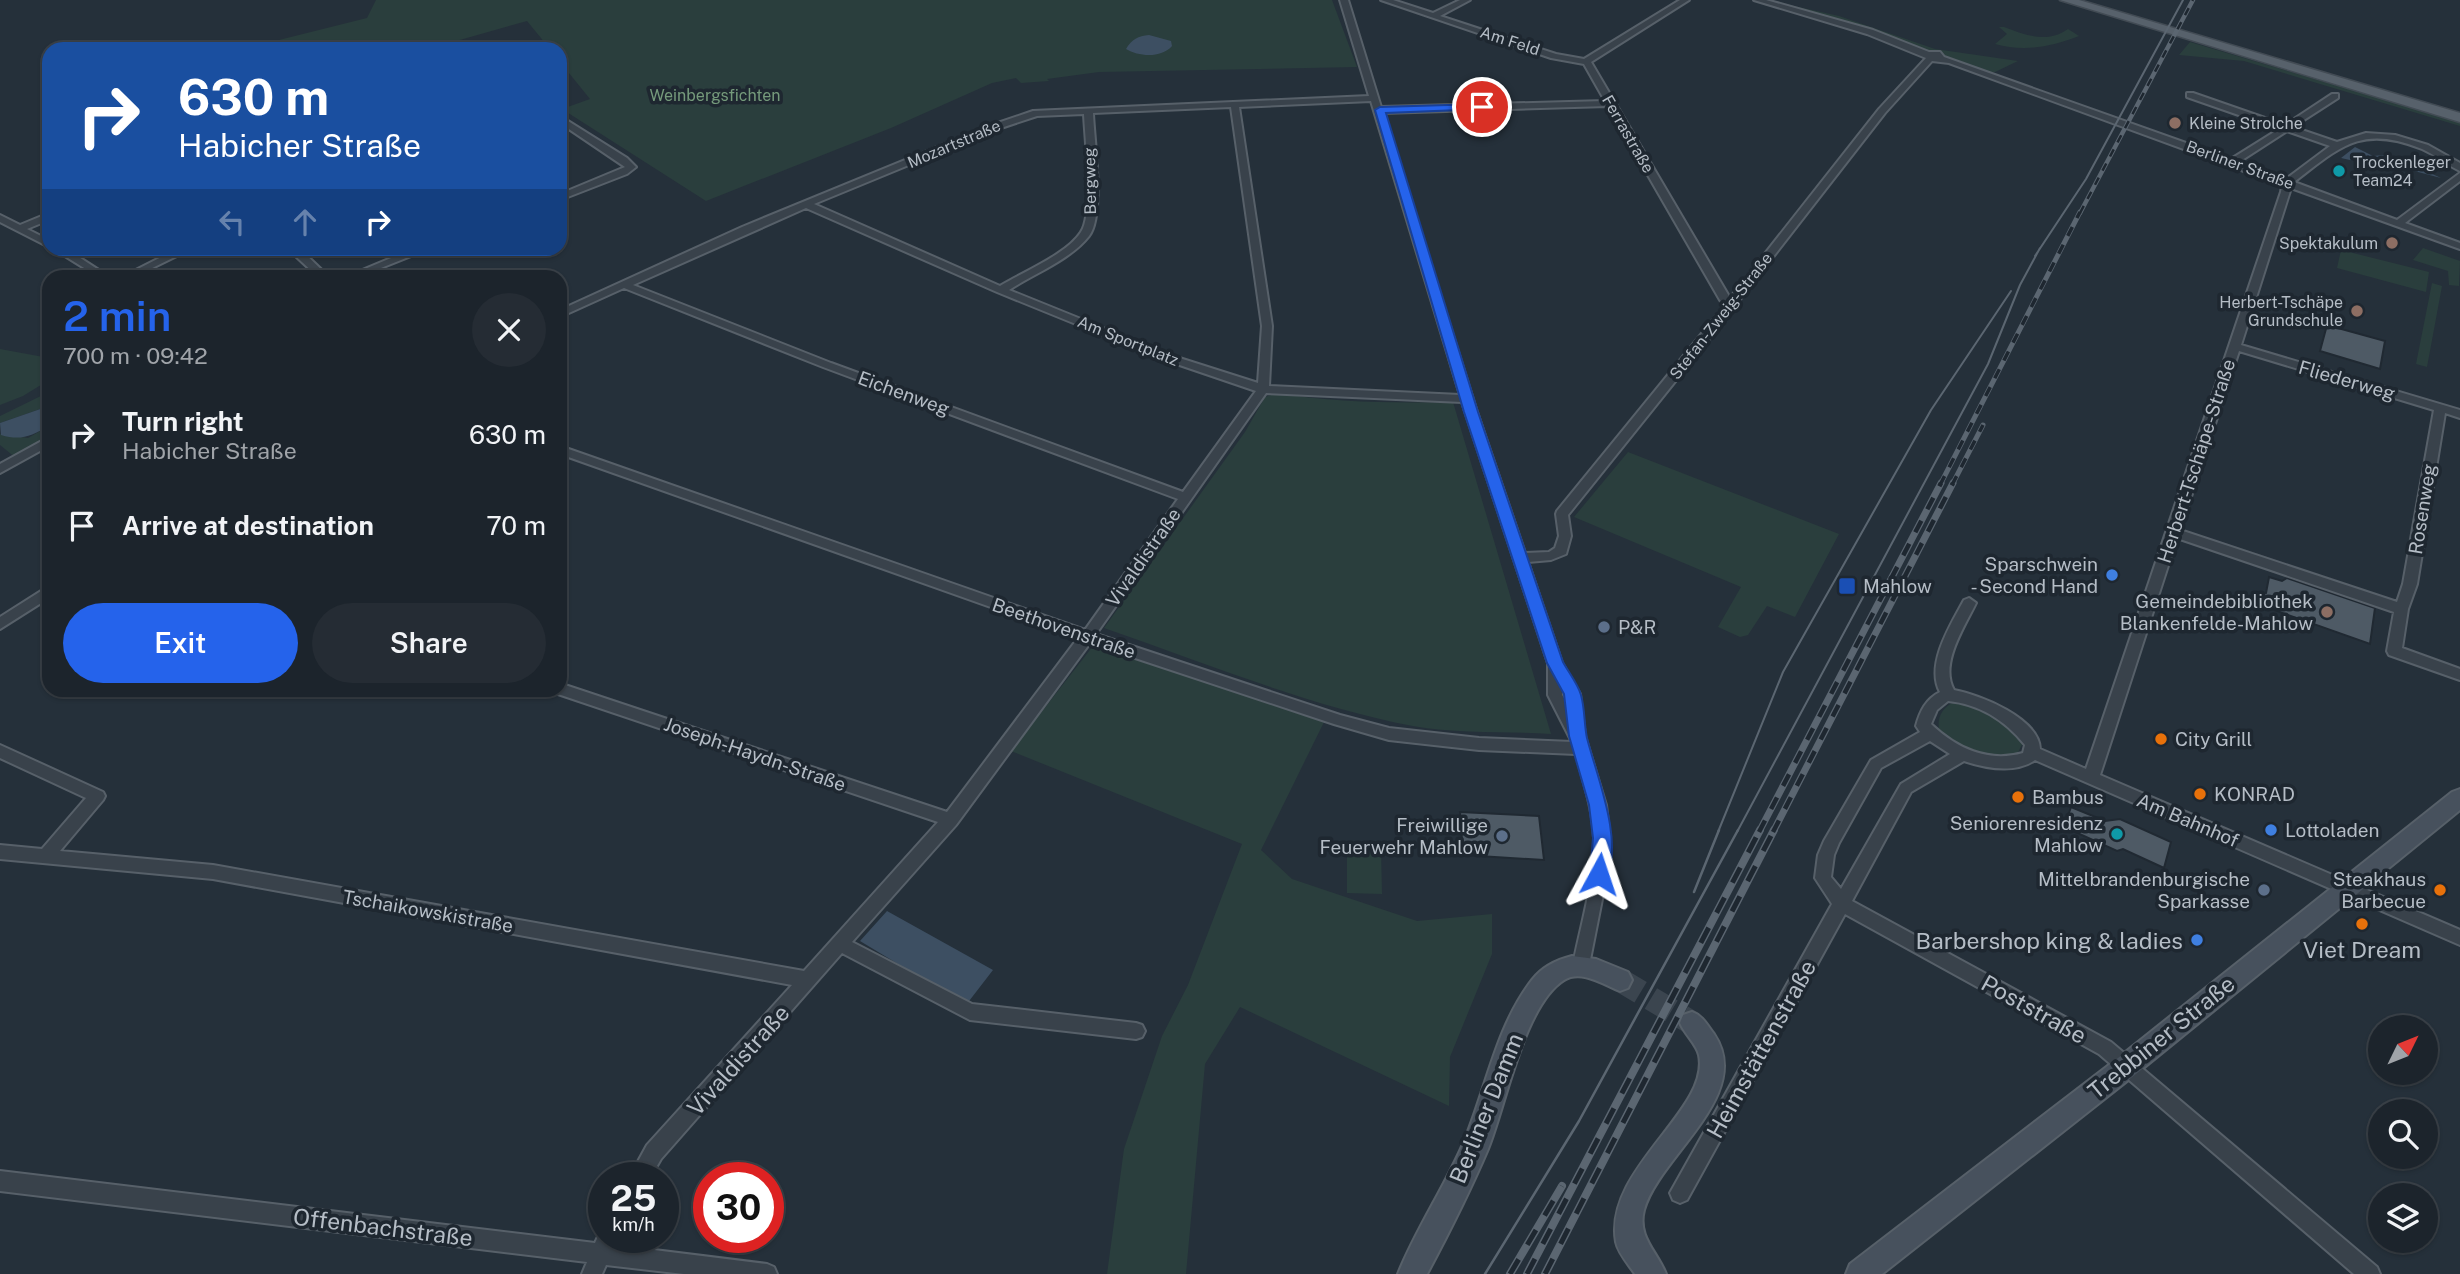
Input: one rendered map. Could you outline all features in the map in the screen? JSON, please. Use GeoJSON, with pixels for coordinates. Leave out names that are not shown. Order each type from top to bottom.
{"type":"FeatureCollection","features":[{"type":"Feature","properties":{"kind":"main road"},"geometry":{"type":"LineString","coordinates":[[2066,0],[2460,118]]}},
{"type":"Feature","properties":{"kind":"main road"},"geometry":{"type":"LineString","coordinates":[[2083,0],[2460,112]]}},
{"type":"Feature","properties":{"kind":"main road","name":"Trebbiner Straße"},"geometry":{"type":"LineString","coordinates":[[1860,1274],[2127,1066],[2460,798]]}},
{"type":"Feature","properties":{"kind":"main road"},"geometry":{"type":"LineString","coordinates":[[1582,965],[1597,968],[1620,980]]}},
{"type":"Feature","properties":{"kind":"main road","name":"Berliner Damm"},"geometry":{"type":"LineString","coordinates":[[1412,1274],[1475,1147],[1523,1016],[1535,992],[1558,971],[1582,965]]}},
{"type":"Feature","properties":{"kind":"main road"},"geometry":{"type":"LineString","coordinates":[[1652,1274],[1638,1261],[1632,1250],[1627,1224],[1634,1195],[1696,1110],[1708,1088],[1713,1065],[1711,1055],[1705,1037],[1692,1023]]}},
{"type":"Feature","properties":{"kind":"street"},"geometry":{"type":"LineString","coordinates":[[1344,0],[1467,399],[1555,663],[1555,695],[1579,742],[1598,805],[1602,838],[1599,874],[1582,965]]}},
{"type":"Feature","properties":{"kind":"street","name":"Am Feld"},"geometry":{"type":"LineString","coordinates":[[1385,0],[1554,56],[1588,60]]}},
{"type":"Feature","properties":{"kind":"street","name":"Am Feld"},"geometry":{"type":"LineString","coordinates":[[1434,16],[1466,0]]}},
{"type":"Feature","properties":{"kind":"street"},"geometry":{"type":"LineString","coordinates":[[1588,60],[1685,0]]}},
{"type":"Feature","properties":{"kind":"street","name":"Berliner Straße"},"geometry":{"type":"LineString","coordinates":[[1758,0],[1870,32],[2460,246]]}},
{"type":"Feature","properties":{"kind":"street","name":"Stefan-Zweig-Straße"},"geometry":{"type":"LineString","coordinates":[[1521,558],[1551,556],[1561,551],[1565,536],[1562,514],[1882,111],[1933,56]]}},
{"type":"Feature","properties":{"kind":"street","name":"Ferrastraße"},"geometry":{"type":"LineString","coordinates":[[1588,60],[1610,103],[1725,300],[1731,304]]}},
{"type":"Feature","properties":{"kind":"street"},"geometry":{"type":"LineString","coordinates":[[2190,95],[2338,146]]}},
{"type":"Feature","properties":{"kind":"street"},"geometry":{"type":"LineString","coordinates":[[2233,162],[2335,96]]}},
{"type":"Feature","properties":{"kind":"street","name":"Mozartstraße"},"geometry":{"type":"LineString","coordinates":[[567,311],[746,229],[1014,119],[1036,113],[1376,98]]}},
{"type":"Feature","properties":{"kind":"street"},"geometry":{"type":"LineString","coordinates":[[1380,110],[1610,103]]}},
{"type":"Feature","properties":{"kind":"street"},"geometry":{"type":"LineString","coordinates":[[1235,106],[1267,326],[1263,389]]}},
{"type":"Feature","properties":{"kind":"street","name":"Bergweg"},"geometry":{"type":"LineString","coordinates":[[1001,290],[1075,243],[1088,231],[1092,214],[1088,110]]}},
{"type":"Feature","properties":{"kind":"street"},"geometry":{"type":"LineString","coordinates":[[567,123],[624,159],[631,167],[567,194]]}},
{"type":"Feature","properties":{"kind":"street"},"geometry":{"type":"LineString","coordinates":[[2287,183],[2355,137],[2405,141],[2442,154],[2460,168]]}},
{"type":"Feature","properties":{"kind":"street"},"geometry":{"type":"LineString","coordinates":[[2397,224],[2460,176]]}},
{"type":"Feature","properties":{"kind":"street","name":"Herbert-Tschäpe-Straße"},"geometry":{"type":"LineString","coordinates":[[2091,778],[2287,183]]}},
{"type":"Feature","properties":{"kind":"street"},"geometry":{"type":"LineString","coordinates":[[2449,184],[2460,188]]}},
{"type":"Feature","properties":{"kind":"street","name":"Am Sportplatz"},"geometry":{"type":"LineString","coordinates":[[808,205],[1001,290],[1166,358],[1263,389],[1467,399]]}},
{"type":"Feature","properties":{"kind":"street"},"geometry":{"type":"LineString","coordinates":[[0,218],[42,240]]}},
{"type":"Feature","properties":{"kind":"street"},"geometry":{"type":"LineString","coordinates":[[20,228],[42,219]]}},
{"type":"Feature","properties":{"kind":"street"},"geometry":{"type":"LineString","coordinates":[[70,256],[93,270]]}},
{"type":"Feature","properties":{"kind":"street"},"geometry":{"type":"LineString","coordinates":[[142,270],[171,256]]}},
{"type":"Feature","properties":{"kind":"street"},"geometry":{"type":"LineString","coordinates":[[301,256],[316,270]]}},
{"type":"Feature","properties":{"kind":"street"},"geometry":{"type":"LineString","coordinates":[[369,270],[405,256]]}},
{"type":"Feature","properties":{"kind":"street","name":"Eichenweg"},"geometry":{"type":"LineString","coordinates":[[625,285],[827,365],[1185,497]]}},
{"type":"Feature","properties":{"kind":"street","name":"Fliederweg"},"geometry":{"type":"LineString","coordinates":[[2234,346],[2460,414]]}},
{"type":"Feature","properties":{"kind":"street","name":"Vivaldistraße"},"geometry":{"type":"LineString","coordinates":[[648,1162],[654,1152],[950,820],[1087,636],[1263,389]]}},
{"type":"Feature","properties":{"kind":"street","name":"Rosenweg"},"geometry":{"type":"LineString","coordinates":[[2440,407],[2410,584],[2401,609],[2394,651],[2460,675]]}},
{"type":"Feature","properties":{"kind":"street"},"geometry":{"type":"LineString","coordinates":[[0,469],[42,445]]}},
{"type":"Feature","properties":{"kind":"street","name":"Beethovenstraße"},"geometry":{"type":"LineString","coordinates":[[567,452],[1087,636],[1331,718],[1389,734],[1479,744],[1579,742]]}},
{"type":"Feature","properties":{"kind":"street"},"geometry":{"type":"LineString","coordinates":[[2173,532],[2401,609]]}},
{"type":"Feature","properties":{"kind":"street"},"geometry":{"type":"LineString","coordinates":[[0,625],[42,596]]}},
{"type":"Feature","properties":{"kind":"street"},"geometry":{"type":"LineString","coordinates":[[1949,695],[1944,690],[1940,672],[1969,603]]}},
{"type":"Feature","properties":{"kind":"street","name":"Joseph-Haydn-Straße"},"geometry":{"type":"LineString","coordinates":[[567,691],[950,820]]}},
{"type":"Feature","properties":{"kind":"street"},"geometry":{"type":"LineString","coordinates":[[1949,695],[1967,697],[2009,717],[2032,743],[2028,758],[2011,765],[1990,763],[1964,753],[1930,734],[1923,726],[1933,703],[1939,697],[1949,695]]}},
{"type":"Feature","properties":{"kind":"street"},"geometry":{"type":"LineString","coordinates":[[1842,904],[1823,878],[1826,855],[1832,841],[1876,764],[1930,734]]}},
{"type":"Feature","properties":{"kind":"street"},"geometry":{"type":"LineString","coordinates":[[0,751],[97,796],[46,856]]}},
{"type":"Feature","properties":{"kind":"street","name":"Am Bahnhof"},"geometry":{"type":"LineString","coordinates":[[2031,752],[2460,938]]}},
{"type":"Feature","properties":{"kind":"street","name":"Heimstättenstraße"},"geometry":{"type":"LineString","coordinates":[[1680,1193],[1906,788],[1964,753]]}},
{"type":"Feature","properties":{"kind":"street","name":"Tschaikowskistraße"},"geometry":{"type":"LineString","coordinates":[[0,852],[213,872],[809,980]]}},
{"type":"Feature","properties":{"kind":"street","name":"Poststraße"},"geometry":{"type":"LineString","coordinates":[[1842,904],[2105,1048],[2370,1274]]}},
{"type":"Feature","properties":{"kind":"street"},"geometry":{"type":"LineString","coordinates":[[840,944],[970,1012],[1136,1031]]}},
{"type":"Feature","properties":{"kind":"street","name":"Offenbachstraße"},"geometry":{"type":"LineString","coordinates":[[0,1181],[588,1243]]}},
{"type":"Feature","properties":{"kind":"street"},"geometry":{"type":"LineString","coordinates":[[592,1274],[601,1253]]}},
{"type":"Feature","properties":{"kind":"street","name":"Offenbachstraße"},"geometry":{"type":"LineString","coordinates":[[649,1253],[767,1274]]}},
{"type":"Feature","properties":{"kind":"green space","name":"Weinbergsfichten"},"geometry":{"type":"Polygon","coordinates":[[[376,0],[1332,0],[1357,67],[1099,72],[1021,83],[1016,78],[992,83],[891,128],[706,201],[567,112],[567,107],[590,99],[567,71],[567,42],[544,42],[527,21],[453,42],[271,42],[367,18],[376,0]]]}},
{"type":"Feature","properties":{"kind":"green space"},"geometry":{"type":"Polygon","coordinates":[[[1767,0],[1839,16],[1935,49],[2018,61],[1995,72],[1989,72],[1877,32],[1767,0]]]}},
{"type":"Feature","properties":{"kind":"green space"},"geometry":{"type":"Polygon","coordinates":[[[1999,27],[2036,37],[2060,34],[2068,29],[2079,36],[2048,45],[2016,48],[1995,44],[2007,34],[1999,27]]]}},
{"type":"Feature","properties":{"kind":"green space"},"geometry":{"type":"Polygon","coordinates":[[[2190,42],[2460,122],[2460,126],[2244,61],[2179,55],[2190,42]]]}},
{"type":"Feature","properties":{"kind":"green space"},"geometry":{"type":"Polygon","coordinates":[[[2423,248],[2460,261],[2459,286],[2449,285],[2448,271],[2413,260],[2423,248]]]}},
{"type":"Feature","properties":{"kind":"green space"},"geometry":{"type":"Polygon","coordinates":[[[2341,250],[2429,272],[2426,292],[2337,268],[2341,250]]]}},
{"type":"Feature","properties":{"kind":"green space"},"geometry":{"type":"Polygon","coordinates":[[[2432,283],[2442,286],[2427,367],[2416,364],[2432,283]]]}},
{"type":"Feature","properties":{"kind":"green space"},"geometry":{"type":"Polygon","coordinates":[[[0,349],[42,357],[42,384],[0,405],[0,349]]]}},
{"type":"Feature","properties":{"kind":"green space"},"geometry":{"type":"Polygon","coordinates":[[[1277,393],[1343,401],[1453,402],[1551,734],[1447,730],[1374,717],[1296,695],[1104,628],[1245,432],[1265,397],[1277,393]]]}},
{"type":"Feature","properties":{"kind":"green space"},"geometry":{"type":"Polygon","coordinates":[[[42,395],[42,408],[0,423],[0,416],[42,395]]]}},
{"type":"Feature","properties":{"kind":"green space"},"geometry":{"type":"Polygon","coordinates":[[[42,430],[42,442],[16,458],[0,445],[0,434],[28,438],[42,430]]]}},
{"type":"Feature","properties":{"kind":"green space"},"geometry":{"type":"Polygon","coordinates":[[[1628,452],[1839,534],[1795,617],[1767,606],[1748,635],[1740,637],[1718,627],[1741,587],[1574,517],[1628,452]]]}},
{"type":"Feature","properties":{"kind":"green space"},"geometry":{"type":"Polygon","coordinates":[[[1097,641],[1325,720],[1261,850],[1292,879],[1417,921],[1492,914],[1492,954],[1450,1057],[1449,1106],[1240,1007],[1205,1064],[1186,1274],[1107,1274],[1124,1149],[1162,1036],[1188,985],[1242,844],[1011,751],[1097,641]]]}},
{"type":"Feature","properties":{"kind":"green space"},"geometry":{"type":"Polygon","coordinates":[[[1954,702],[1993,715],[2010,727],[2023,743],[2017,754],[2007,757],[1986,756],[1966,749],[1947,737],[1939,730],[1939,721],[1943,710],[1954,702]]]}},
{"type":"Feature","properties":{"kind":"green space"},"geometry":{"type":"Polygon","coordinates":[[[1347,849],[1381,850],[1382,894],[1347,893],[1347,849]]]}},
{"type":"Feature","properties":{"kind":"water"},"geometry":{"type":"Polygon","coordinates":[[[1149,35],[1171,41],[1172,46],[1162,53],[1150,55],[1137,54],[1126,49],[1136,39],[1149,35]]]}},
{"type":"Feature","properties":{"kind":"water"},"geometry":{"type":"Polygon","coordinates":[[[2355,147],[2373,156],[2384,155],[2415,166],[2441,178],[2399,167],[2381,167],[2341,158],[2355,147]]]}},
{"type":"Feature","properties":{"kind":"water"},"geometry":{"type":"Polygon","coordinates":[[[42,408],[42,430],[26,436],[14,438],[1,435],[0,423],[42,408]]]}},
{"type":"Feature","properties":{"kind":"water"},"geometry":{"type":"Polygon","coordinates":[[[887,911],[993,970],[966,1005],[860,941],[887,911]]]}},
{"type":"Feature","properties":{"kind":"building"},"geometry":{"type":"Polygon","coordinates":[[[2327,325],[2385,341],[2380,369],[2320,351],[2327,325]]]}},
{"type":"Feature","properties":{"kind":"building","name":"Gemeindebibliothek Blankenfelde-Mahlow"},"geometry":{"type":"Polygon","coordinates":[[[2269,577],[2282,581],[2287,578],[2375,608],[2370,644],[2271,609],[2261,595],[2266,593],[2269,577]]]}},
{"type":"Feature","properties":{"kind":"building","name":"Seniorenresidenz Mahlow"},"geometry":{"type":"Polygon","coordinates":[[[2071,807],[2105,821],[2120,819],[2171,842],[2164,868],[2123,849],[2117,851],[2064,827],[2071,807]]]}},
{"type":"Feature","properties":{"kind":"building","name":"Freiwillige Feuerwehr Mahlow"},"geometry":{"type":"Polygon","coordinates":[[[1460,812],[1539,816],[1544,860],[1463,855],[1460,812]]]}},
{"type":"Feature","properties":{"kind":"tunnel"},"geometry":{"type":"LineString","coordinates":[[1620,980],[1692,1023]]}},
{"type":"Feature","properties":{"kind":"tram line"},"geometry":{"type":"LineString","coordinates":[[2039,250],[2086,179],[2183,0]]}},
{"type":"Feature","properties":{"kind":"tram line"},"geometry":{"type":"LineString","coordinates":[[1737,832],[1988,364],[2020,285],[2039,250]]}},
{"type":"Feature","properties":{"kind":"tram line"},"geometry":{"type":"LineString","coordinates":[[2035,256],[2039,250]]}},
{"type":"Feature","properties":{"kind":"tram line"},"geometry":{"type":"LineString","coordinates":[[1718,832],[1783,672],[1931,410],[2011,291]]}},
{"type":"Feature","properties":{"kind":"tram line"},"geometry":{"type":"LineString","coordinates":[[1694,892],[1719,830]]}},
{"type":"Feature","properties":{"kind":"tram line"},"geometry":{"type":"LineString","coordinates":[[1485,1274],[1579,1121],[1738,830]]}},
{"type":"Feature","properties":{"kind":"railway"},"geometry":{"type":"LineString","coordinates":[[2080,213],[2193,0]]}},
{"type":"Feature","properties":{"kind":"railway"},"geometry":{"type":"LineString","coordinates":[[1940,485],[2080,212]]}},
{"type":"Feature","properties":{"kind":"railway"},"geometry":{"type":"LineString","coordinates":[[1952,485],[1983,425]]}},
{"type":"Feature","properties":{"kind":"railway"},"geometry":{"type":"LineString","coordinates":[[1759,832],[1941,483]]}},
{"type":"Feature","properties":{"kind":"railway"},"geometry":{"type":"LineString","coordinates":[[1773,832],[1953,483]]}},
{"type":"Feature","properties":{"kind":"railway"},"geometry":{"type":"LineString","coordinates":[[1527,1274],[1760,830]]}},
{"type":"Feature","properties":{"kind":"railway"},"geometry":{"type":"LineString","coordinates":[[1545,1274],[1774,830]]}},
{"type":"Feature","properties":{"kind":"railway"},"geometry":{"type":"LineString","coordinates":[[1510,1274],[1562,1186]]}},
{"type":"Feature","properties":{"kind":"place","name":"Kleine Strolche"},"geometry":{"type":"Point","coordinates":[2175,123]}},
{"type":"Feature","properties":{"kind":"place","name":"Trockenleger Team24"},"geometry":{"type":"Point","coordinates":[2339,171]}},
{"type":"Feature","properties":{"kind":"place","name":"Spektakulum"},"geometry":{"type":"Point","coordinates":[2392,243]}},
{"type":"Feature","properties":{"kind":"place","name":"Herbert-Tschäpe Grundschule"},"geometry":{"type":"Point","coordinates":[2357,311]}},
{"type":"Feature","properties":{"kind":"place","name":"Sparschwein - Second Hand"},"geometry":{"type":"Point","coordinates":[2112,575]}},
{"type":"Feature","properties":{"kind":"place","name":"Mahlow"},"geometry":{"type":"Point","coordinates":[1847,586]}},
{"type":"Feature","properties":{"kind":"place","name":"Gemeindebibliothek Blankenfelde-Mahlow"},"geometry":{"type":"Point","coordinates":[2327,612]}},
{"type":"Feature","properties":{"kind":"place","name":"P&R"},"geometry":{"type":"Point","coordinates":[1604,627]}},
{"type":"Feature","properties":{"kind":"place","name":"City Grill"},"geometry":{"type":"Point","coordinates":[2161,739]}},
{"type":"Feature","properties":{"kind":"place","name":"KONRAD"},"geometry":{"type":"Point","coordinates":[2200,794]}},
{"type":"Feature","properties":{"kind":"place","name":"Bambus"},"geometry":{"type":"Point","coordinates":[2018,797]}},
{"type":"Feature","properties":{"kind":"place","name":"Lottoladen"},"geometry":{"type":"Point","coordinates":[2271,830]}},
{"type":"Feature","properties":{"kind":"place","name":"Seniorenresidenz Mahlow"},"geometry":{"type":"Point","coordinates":[2117,834]}},
{"type":"Feature","properties":{"kind":"place","name":"Freiwillige Feuerwehr Mahlow"},"geometry":{"type":"Point","coordinates":[1502,836]}},
{"type":"Feature","properties":{"kind":"place","name":"Mittelbrandenburgische Sparkasse"},"geometry":{"type":"Point","coordinates":[2264,890]}},
{"type":"Feature","properties":{"kind":"place","name":"Steakhaus Barbecue"},"geometry":{"type":"Point","coordinates":[2440,890]}},
{"type":"Feature","properties":{"kind":"place","name":"Viet Dream"},"geometry":{"type":"Point","coordinates":[2362,924]}},
{"type":"Feature","properties":{"kind":"place","name":"Barbershop king & ladies"},"geometry":{"type":"Point","coordinates":[2197,940]}},
{"type":"Feature","properties":{"kind":"route"},"geometry":{"type":"LineString","coordinates":[[1482,107],[1380,110],[1471,412],[1555,663],[1573,694],[1578,736],[1598,805],[1602,838],[1599,874]]}}]}
